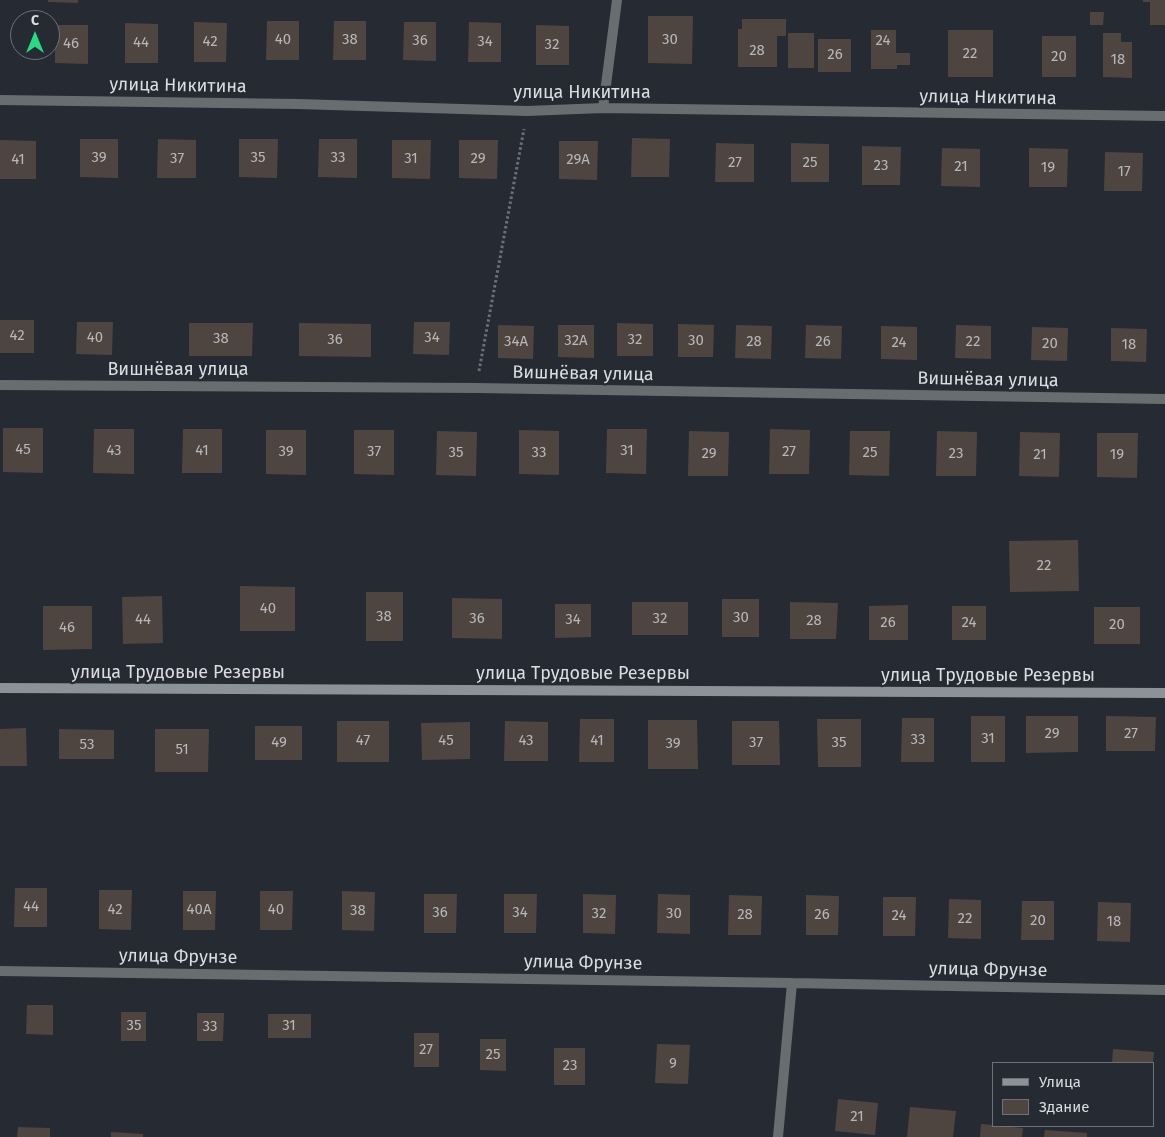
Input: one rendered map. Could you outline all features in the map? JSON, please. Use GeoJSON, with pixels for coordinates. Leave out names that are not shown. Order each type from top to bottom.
{"type":"FeatureCollection","features":[{"type":"Feature","properties":{"kind":"main road","name":"улица Трудовые Резервы"},"geometry":{"type":"LineString","coordinates":[[0,688],[1165,693]]}},
{"type":"Feature","properties":{"kind":"street"},"geometry":{"type":"LineString","coordinates":[[603,108],[617,0]]}},
{"type":"Feature","properties":{"kind":"street","name":"улица Никитина"},"geometry":{"type":"LineString","coordinates":[[0,100],[298,104],[527,111],[603,108],[1165,116]]}},
{"type":"Feature","properties":{"kind":"street","name":"Вишнёвая улица"},"geometry":{"type":"LineString","coordinates":[[0,385],[476,388],[1165,399]]}},
{"type":"Feature","properties":{"kind":"street","name":"улица Фрунзе"},"geometry":{"type":"LineString","coordinates":[[0,971],[792,982],[1165,990]]}},
{"type":"Feature","properties":{"kind":"street"},"geometry":{"type":"LineString","coordinates":[[778,1137],[792,982]]}},
{"type":"Feature","properties":{"kind":"path"},"geometry":{"type":"LineString","coordinates":[[476,388],[527,111]]}},
{"type":"Feature","properties":{"kind":"building"},"geometry":{"type":"Polygon","coordinates":[[[48,0],[78,0],[78,3],[48,2],[48,0]]]}},
{"type":"Feature","properties":{"kind":"building"},"geometry":{"type":"Polygon","coordinates":[[[1143,0],[1165,0],[1165,25],[1150,25],[1150,2],[1143,2],[1143,0]]]}},
{"type":"Feature","properties":{"kind":"building"},"geometry":{"type":"Polygon","coordinates":[[[1090,12],[1104,12],[1103,25],[1090,25],[1090,12]]]}},
{"type":"Feature","properties":{"kind":"building"},"geometry":{"type":"Polygon","coordinates":[[[648,16],[693,16],[692,64],[648,63],[648,16]]]}},
{"type":"Feature","properties":{"kind":"building"},"geometry":{"type":"Polygon","coordinates":[[[742,19],[786,19],[786,36],[777,36],[777,67],[738,67],[738,29],[742,29],[742,19]]]}},
{"type":"Feature","properties":{"kind":"building"},"geometry":{"type":"Polygon","coordinates":[[[267,21],[299,21],[299,60],[266,60],[267,21]]]}},
{"type":"Feature","properties":{"kind":"building"},"geometry":{"type":"Polygon","coordinates":[[[334,21],[366,21],[366,60],[333,60],[334,21]]]}},
{"type":"Feature","properties":{"kind":"building"},"geometry":{"type":"Polygon","coordinates":[[[194,22],[227,23],[226,62],[194,62],[194,22]]]}},
{"type":"Feature","properties":{"kind":"building"},"geometry":{"type":"Polygon","coordinates":[[[404,22],[436,22],[436,61],[403,60],[404,22]]]}},
{"type":"Feature","properties":{"kind":"building"},"geometry":{"type":"Polygon","coordinates":[[[469,22],[501,23],[501,62],[468,62],[469,22]]]}},
{"type":"Feature","properties":{"kind":"building"},"geometry":{"type":"Polygon","coordinates":[[[125,23],[158,24],[158,63],[125,63],[125,23]]]}},
{"type":"Feature","properties":{"kind":"building"},"geometry":{"type":"Polygon","coordinates":[[[60,25],[88,25],[88,64],[55,63],[55,60],[60,60],[60,25]]]}},
{"type":"Feature","properties":{"kind":"building"},"geometry":{"type":"Polygon","coordinates":[[[536,25],[569,26],[569,65],[536,65],[536,25]]]}},
{"type":"Feature","properties":{"kind":"building"},"geometry":{"type":"Polygon","coordinates":[[[871,30],[896,30],[896,53],[910,53],[910,65],[897,65],[897,69],[871,69],[871,30]]]}},
{"type":"Feature","properties":{"kind":"building"},"geometry":{"type":"Polygon","coordinates":[[[948,30],[993,30],[993,77],[948,77],[948,30]]]}},
{"type":"Feature","properties":{"kind":"building"},"geometry":{"type":"Polygon","coordinates":[[[788,33],[814,33],[814,68],[788,68],[788,33]]]}},
{"type":"Feature","properties":{"kind":"building"},"geometry":{"type":"Polygon","coordinates":[[[1103,33],[1121,33],[1121,42],[1132,42],[1132,78],[1103,77],[1103,33]]]}},
{"type":"Feature","properties":{"kind":"building"},"geometry":{"type":"Polygon","coordinates":[[[1042,36],[1076,36],[1076,77],[1042,77],[1042,36]]]}},
{"type":"Feature","properties":{"kind":"building"},"geometry":{"type":"Polygon","coordinates":[[[818,39],[851,39],[851,72],[818,72],[818,39]]]}},
{"type":"Feature","properties":{"kind":"building"},"geometry":{"type":"Polygon","coordinates":[[[632,138],[670,139],[669,177],[631,177],[632,138]]]}},
{"type":"Feature","properties":{"kind":"building"},"geometry":{"type":"Polygon","coordinates":[[[80,139],[118,139],[118,178],[80,177],[80,139]]]}},
{"type":"Feature","properties":{"kind":"building"},"geometry":{"type":"Polygon","coordinates":[[[158,139],[196,140],[196,178],[157,178],[158,139]]]}},
{"type":"Feature","properties":{"kind":"building"},"geometry":{"type":"Polygon","coordinates":[[[239,139],[278,139],[277,178],[239,177],[239,139]]]}},
{"type":"Feature","properties":{"kind":"building"},"geometry":{"type":"Polygon","coordinates":[[[319,139],[357,139],[357,178],[318,177],[319,139]]]}},
{"type":"Feature","properties":{"kind":"building"},"geometry":{"type":"Polygon","coordinates":[[[0,140],[36,141],[36,179],[0,179],[0,140]]]}},
{"type":"Feature","properties":{"kind":"building"},"geometry":{"type":"Polygon","coordinates":[[[392,140],[431,140],[430,179],[392,178],[392,140]]]}},
{"type":"Feature","properties":{"kind":"building"},"geometry":{"type":"Polygon","coordinates":[[[459,140],[498,140],[497,179],[459,178],[459,140]]]}},
{"type":"Feature","properties":{"kind":"building"},"geometry":{"type":"Polygon","coordinates":[[[559,141],[598,141],[597,180],[559,179],[559,141]]]}},
{"type":"Feature","properties":{"kind":"building"},"geometry":{"type":"Polygon","coordinates":[[[716,143],[754,144],[754,182],[715,182],[716,143]]]}},
{"type":"Feature","properties":{"kind":"building"},"geometry":{"type":"Polygon","coordinates":[[[791,143],[829,144],[829,182],[791,182],[791,143]]]}},
{"type":"Feature","properties":{"kind":"building"},"geometry":{"type":"Polygon","coordinates":[[[862,146],[901,147],[900,185],[862,185],[862,146]]]}},
{"type":"Feature","properties":{"kind":"building"},"geometry":{"type":"Polygon","coordinates":[[[942,148],[980,149],[980,187],[941,186],[942,148]]]}},
{"type":"Feature","properties":{"kind":"building"},"geometry":{"type":"Polygon","coordinates":[[[1029,148],[1068,149],[1067,187],[1029,187],[1029,148]]]}},
{"type":"Feature","properties":{"kind":"building"},"geometry":{"type":"Polygon","coordinates":[[[1105,152],[1143,153],[1142,191],[1104,191],[1105,152]]]}},
{"type":"Feature","properties":{"kind":"building"},"geometry":{"type":"Polygon","coordinates":[[[0,320],[34,320],[34,353],[0,353],[0,320]]]}},
{"type":"Feature","properties":{"kind":"building"},"geometry":{"type":"Polygon","coordinates":[[[77,322],[113,322],[112,355],[76,354],[77,322]]]}},
{"type":"Feature","properties":{"kind":"building"},"geometry":{"type":"Polygon","coordinates":[[[414,322],[450,322],[449,355],[413,354],[414,322]]]}},
{"type":"Feature","properties":{"kind":"building"},"geometry":{"type":"Polygon","coordinates":[[[189,323],[253,323],[252,356],[189,356],[189,323]]]}},
{"type":"Feature","properties":{"kind":"building"},"geometry":{"type":"Polygon","coordinates":[[[299,323],[371,324],[371,357],[299,356],[299,323]]]}},
{"type":"Feature","properties":{"kind":"building"},"geometry":{"type":"Polygon","coordinates":[[[617,323],[653,324],[653,356],[617,356],[617,323]]]}},
{"type":"Feature","properties":{"kind":"building"},"geometry":{"type":"Polygon","coordinates":[[[678,324],[714,325],[713,357],[678,357],[678,324]]]}},
{"type":"Feature","properties":{"kind":"building"},"geometry":{"type":"Polygon","coordinates":[[[498,325],[534,326],[533,359],[498,358],[498,325]]]}},
{"type":"Feature","properties":{"kind":"building"},"geometry":{"type":"Polygon","coordinates":[[[558,325],[594,325],[594,358],[558,357],[558,325]]]}},
{"type":"Feature","properties":{"kind":"building"},"geometry":{"type":"Polygon","coordinates":[[[736,325],[772,326],[771,359],[735,358],[736,325]]]}},
{"type":"Feature","properties":{"kind":"building"},"geometry":{"type":"Polygon","coordinates":[[[806,325],[842,326],[841,359],[805,358],[806,325]]]}},
{"type":"Feature","properties":{"kind":"building"},"geometry":{"type":"Polygon","coordinates":[[[956,325],[991,326],[991,359],[955,358],[956,325]]]}},
{"type":"Feature","properties":{"kind":"building"},"geometry":{"type":"Polygon","coordinates":[[[881,326],[917,327],[917,360],[881,359],[881,326]]]}},
{"type":"Feature","properties":{"kind":"building"},"geometry":{"type":"Polygon","coordinates":[[[1032,327],[1068,328],[1067,361],[1031,360],[1032,327]]]}},
{"type":"Feature","properties":{"kind":"building"},"geometry":{"type":"Polygon","coordinates":[[[1111,328],[1147,329],[1146,362],[1111,361],[1111,328]]]}},
{"type":"Feature","properties":{"kind":"building"},"geometry":{"type":"Polygon","coordinates":[[[3,428],[43,428],[43,473],[3,472],[3,428]]]}},
{"type":"Feature","properties":{"kind":"building"},"geometry":{"type":"Polygon","coordinates":[[[94,429],[134,429],[134,474],[93,473],[94,429]]]}},
{"type":"Feature","properties":{"kind":"building"},"geometry":{"type":"Polygon","coordinates":[[[183,429],[222,429],[222,473],[182,473],[183,429]]]}},
{"type":"Feature","properties":{"kind":"building"},"geometry":{"type":"Polygon","coordinates":[[[607,429],[647,429],[646,474],[606,473],[607,429]]]}},
{"type":"Feature","properties":{"kind":"building"},"geometry":{"type":"Polygon","coordinates":[[[770,429],[810,430],[809,474],[769,474],[770,429]]]}},
{"type":"Feature","properties":{"kind":"building"},"geometry":{"type":"Polygon","coordinates":[[[266,430],[306,430],[306,475],[266,474],[266,430]]]}},
{"type":"Feature","properties":{"kind":"building"},"geometry":{"type":"Polygon","coordinates":[[[354,430],[394,430],[394,475],[354,474],[354,430]]]}},
{"type":"Feature","properties":{"kind":"building"},"geometry":{"type":"Polygon","coordinates":[[[519,430],[559,431],[559,475],[519,474],[519,430]]]}},
{"type":"Feature","properties":{"kind":"building"},"geometry":{"type":"Polygon","coordinates":[[[437,431],[477,432],[476,476],[436,475],[437,431]]]}},
{"type":"Feature","properties":{"kind":"building"},"geometry":{"type":"Polygon","coordinates":[[[689,431],[729,432],[728,476],[688,476],[689,431]]]}},
{"type":"Feature","properties":{"kind":"building"},"geometry":{"type":"Polygon","coordinates":[[[850,431],[890,431],[889,476],[849,475],[850,431]]]}},
{"type":"Feature","properties":{"kind":"building"},"geometry":{"type":"Polygon","coordinates":[[[937,431],[977,432],[976,476],[936,476],[937,431]]]}},
{"type":"Feature","properties":{"kind":"building"},"geometry":{"type":"Polygon","coordinates":[[[1020,432],[1060,433],[1059,477],[1019,476],[1020,432]]]}},
{"type":"Feature","properties":{"kind":"building"},"geometry":{"type":"Polygon","coordinates":[[[1097,433],[1138,433],[1137,478],[1097,477],[1097,433]]]}},
{"type":"Feature","properties":{"kind":"building"},"geometry":{"type":"Polygon","coordinates":[[[1078,540],[1079,591],[1010,592],[1009,541],[1078,540]]]}},
{"type":"Feature","properties":{"kind":"building"},"geometry":{"type":"Polygon","coordinates":[[[240,586],[295,587],[295,631],[240,631],[240,586]]]}},
{"type":"Feature","properties":{"kind":"building"},"geometry":{"type":"Polygon","coordinates":[[[366,592],[403,592],[403,641],[366,641],[366,592]]]}},
{"type":"Feature","properties":{"kind":"building"},"geometry":{"type":"Polygon","coordinates":[[[162,596],[163,643],[123,644],[122,597],[162,596]]]}},
{"type":"Feature","properties":{"kind":"building"},"geometry":{"type":"Polygon","coordinates":[[[452,598],[502,599],[502,639],[452,638],[452,598]]]}},
{"type":"Feature","properties":{"kind":"building"},"geometry":{"type":"Polygon","coordinates":[[[722,599],[759,599],[759,637],[722,637],[722,599]]]}},
{"type":"Feature","properties":{"kind":"building"},"geometry":{"type":"Polygon","coordinates":[[[632,602],[688,602],[688,635],[632,635],[632,602]]]}},
{"type":"Feature","properties":{"kind":"building"},"geometry":{"type":"Polygon","coordinates":[[[790,602],[838,603],[836,639],[790,639],[790,602]]]}},
{"type":"Feature","properties":{"kind":"building"},"geometry":{"type":"Polygon","coordinates":[[[555,604],[591,604],[591,637],[555,638],[555,604]]]}},
{"type":"Feature","properties":{"kind":"building"},"geometry":{"type":"Polygon","coordinates":[[[908,605],[908,640],[869,640],[869,606],[908,605]]]}},
{"type":"Feature","properties":{"kind":"building"},"geometry":{"type":"Polygon","coordinates":[[[43,606],[92,606],[92,649],[43,650],[43,606]]]}},
{"type":"Feature","properties":{"kind":"building"},"geometry":{"type":"Polygon","coordinates":[[[952,606],[986,606],[986,640],[952,640],[952,606]]]}},
{"type":"Feature","properties":{"kind":"building"},"geometry":{"type":"Polygon","coordinates":[[[1094,607],[1140,607],[1140,644],[1094,644],[1094,607]]]}},
{"type":"Feature","properties":{"kind":"building"},"geometry":{"type":"Polygon","coordinates":[[[971,716],[1005,716],[1005,762],[971,762],[971,716]]]}},
{"type":"Feature","properties":{"kind":"building"},"geometry":{"type":"Polygon","coordinates":[[[1026,716],[1078,716],[1078,752],[1026,753],[1026,716]]]}},
{"type":"Feature","properties":{"kind":"building"},"geometry":{"type":"Polygon","coordinates":[[[1106,716],[1156,717],[1155,751],[1106,751],[1106,716]]]}},
{"type":"Feature","properties":{"kind":"building"},"geometry":{"type":"Polygon","coordinates":[[[902,718],[934,718],[934,762],[901,762],[902,718]]]}},
{"type":"Feature","properties":{"kind":"building"},"geometry":{"type":"Polygon","coordinates":[[[580,719],[614,719],[614,762],[579,762],[580,719]]]}},
{"type":"Feature","properties":{"kind":"building"},"geometry":{"type":"Polygon","coordinates":[[[817,719],[861,719],[861,767],[818,767],[817,719]]]}},
{"type":"Feature","properties":{"kind":"building"},"geometry":{"type":"Polygon","coordinates":[[[648,720],[697,720],[698,769],[648,769],[648,720]]]}},
{"type":"Feature","properties":{"kind":"building"},"geometry":{"type":"Polygon","coordinates":[[[337,721],[389,721],[389,762],[337,762],[337,721]]]}},
{"type":"Feature","properties":{"kind":"building"},"geometry":{"type":"Polygon","coordinates":[[[505,721],[548,722],[548,761],[504,761],[505,721]]]}},
{"type":"Feature","properties":{"kind":"building"},"geometry":{"type":"Polygon","coordinates":[[[732,721],[779,721],[780,765],[732,765],[732,721]]]}},
{"type":"Feature","properties":{"kind":"building"},"geometry":{"type":"Polygon","coordinates":[[[470,722],[470,759],[422,760],[421,723],[470,722]]]}},
{"type":"Feature","properties":{"kind":"building"},"geometry":{"type":"Polygon","coordinates":[[[255,726],[302,726],[302,760],[255,760],[255,726]]]}},
{"type":"Feature","properties":{"kind":"building"},"geometry":{"type":"Polygon","coordinates":[[[26,728],[27,766],[0,766],[0,729],[26,728]]]}},
{"type":"Feature","properties":{"kind":"building"},"geometry":{"type":"Polygon","coordinates":[[[59,729],[114,730],[114,759],[59,759],[59,729]]]}},
{"type":"Feature","properties":{"kind":"building"},"geometry":{"type":"Polygon","coordinates":[[[155,729],[209,729],[208,772],[155,772],[155,729]]]}},
{"type":"Feature","properties":{"kind":"building"},"geometry":{"type":"Polygon","coordinates":[[[15,888],[47,888],[47,927],[14,927],[15,888]]]}},
{"type":"Feature","properties":{"kind":"building"},"geometry":{"type":"Polygon","coordinates":[[[99,890],[132,890],[131,930],[99,929],[99,890]]]}},
{"type":"Feature","properties":{"kind":"building"},"geometry":{"type":"Polygon","coordinates":[[[183,891],[216,891],[215,930],[183,930],[183,891]]]}},
{"type":"Feature","properties":{"kind":"building"},"geometry":{"type":"Polygon","coordinates":[[[260,891],[293,891],[292,930],[260,930],[260,891]]]}},
{"type":"Feature","properties":{"kind":"building"},"geometry":{"type":"Polygon","coordinates":[[[342,891],[375,892],[374,931],[342,930],[342,891]]]}},
{"type":"Feature","properties":{"kind":"building"},"geometry":{"type":"Polygon","coordinates":[[[424,894],[457,894],[456,933],[424,933],[424,894]]]}},
{"type":"Feature","properties":{"kind":"building"},"geometry":{"type":"Polygon","coordinates":[[[504,894],[537,894],[536,933],[504,933],[504,894]]]}},
{"type":"Feature","properties":{"kind":"building"},"geometry":{"type":"Polygon","coordinates":[[[583,894],[616,895],[615,934],[583,933],[583,894]]]}},
{"type":"Feature","properties":{"kind":"building"},"geometry":{"type":"Polygon","coordinates":[[[658,894],[690,895],[690,934],[657,933],[658,894]]]}},
{"type":"Feature","properties":{"kind":"building"},"geometry":{"type":"Polygon","coordinates":[[[729,895],[762,896],[761,935],[728,935],[729,895]]]}},
{"type":"Feature","properties":{"kind":"building"},"geometry":{"type":"Polygon","coordinates":[[[806,895],[839,896],[838,935],[806,935],[806,895]]]}},
{"type":"Feature","properties":{"kind":"building"},"geometry":{"type":"Polygon","coordinates":[[[883,897],[916,897],[915,936],[883,936],[883,897]]]}},
{"type":"Feature","properties":{"kind":"building"},"geometry":{"type":"Polygon","coordinates":[[[949,899],[981,900],[981,939],[948,938],[949,899]]]}},
{"type":"Feature","properties":{"kind":"building"},"geometry":{"type":"Polygon","coordinates":[[[1022,901],[1054,901],[1054,940],[1021,940],[1022,901]]]}},
{"type":"Feature","properties":{"kind":"building"},"geometry":{"type":"Polygon","coordinates":[[[1098,902],[1131,903],[1130,942],[1097,941],[1098,902]]]}},
{"type":"Feature","properties":{"kind":"building"},"geometry":{"type":"Polygon","coordinates":[[[27,1005],[53,1005],[53,1035],[26,1034],[27,1005]]]}},
{"type":"Feature","properties":{"kind":"building"},"geometry":{"type":"Polygon","coordinates":[[[121,1012],[146,1012],[146,1041],[121,1041],[121,1012]]]}},
{"type":"Feature","properties":{"kind":"building"},"geometry":{"type":"Polygon","coordinates":[[[197,1013],[224,1013],[223,1041],[197,1041],[197,1013]]]}},
{"type":"Feature","properties":{"kind":"building"},"geometry":{"type":"Polygon","coordinates":[[[268,1014],[311,1014],[311,1038],[268,1038],[268,1014]]]}},
{"type":"Feature","properties":{"kind":"building"},"geometry":{"type":"Polygon","coordinates":[[[414,1033],[439,1033],[439,1067],[414,1067],[414,1033]]]}},
{"type":"Feature","properties":{"kind":"building"},"geometry":{"type":"Polygon","coordinates":[[[480,1039],[506,1039],[506,1071],[480,1070],[480,1039]]]}},
{"type":"Feature","properties":{"kind":"building"},"geometry":{"type":"Polygon","coordinates":[[[657,1044],[690,1045],[688,1084],[655,1083],[657,1044]]]}},
{"type":"Feature","properties":{"kind":"building"},"geometry":{"type":"Polygon","coordinates":[[[554,1048],[585,1048],[585,1085],[554,1085],[554,1048]]]}},
{"type":"Feature","properties":{"kind":"building"},"geometry":{"type":"Polygon","coordinates":[[[1113,1049],[1154,1052],[1153,1062],[1112,1062],[1113,1049]]]}},
{"type":"Feature","properties":{"kind":"building"},"geometry":{"type":"Polygon","coordinates":[[[838,1099],[878,1103],[875,1135],[835,1131],[838,1099]]]}},
{"type":"Feature","properties":{"kind":"building"},"geometry":{"type":"Polygon","coordinates":[[[910,1107],[956,1111],[953,1137],[907,1137],[910,1107]]]}},
{"type":"Feature","properties":{"kind":"building"},"geometry":{"type":"Polygon","coordinates":[[[981,1124],[992,1125],[992,1127],[1023,1128],[1022,1137],[980,1137],[981,1124]]]}},
{"type":"Feature","properties":{"kind":"building"},"geometry":{"type":"Polygon","coordinates":[[[18,1127],[50,1128],[50,1137],[17,1137],[18,1127]]]}},
{"type":"Feature","properties":{"kind":"building"},"geometry":{"type":"Polygon","coordinates":[[[1045,1130],[1087,1133],[1087,1137],[1044,1137],[1045,1130]]]}},
{"type":"Feature","properties":{"kind":"building"},"geometry":{"type":"Polygon","coordinates":[[[111,1132],[143,1134],[143,1137],[111,1137],[111,1132]]]}}]}
